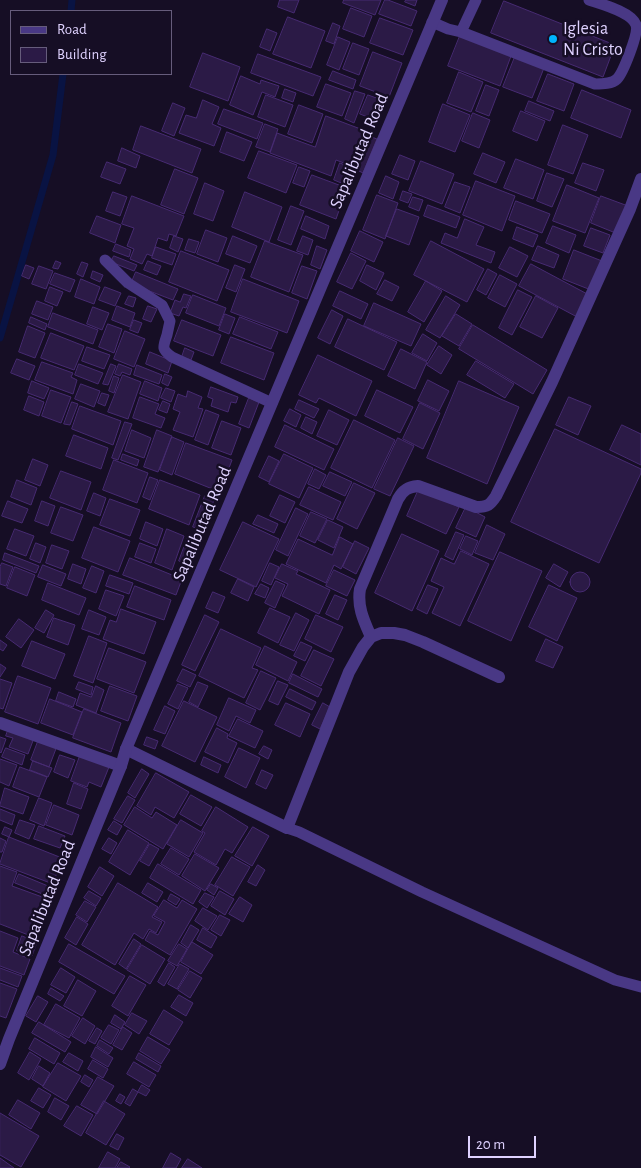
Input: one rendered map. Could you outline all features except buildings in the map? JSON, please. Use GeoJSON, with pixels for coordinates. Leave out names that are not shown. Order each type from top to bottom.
{"type":"FeatureCollection","features":[{"type":"Feature","properties":{"kind":"street","name":"Sapalibutad Road"},"geometry":{"type":"LineString","coordinates":[[0,1064],[126,749],[442,0]]}},
{"type":"Feature","properties":{"kind":"street"},"geometry":{"type":"LineString","coordinates":[[371,637],[358,599],[360,589],[402,492],[411,487],[418,486],[476,507],[484,507],[490,504],[496,496],[552,382],[630,209],[641,179]]}},
{"type":"Feature","properties":{"kind":"street"},"geometry":{"type":"LineString","coordinates":[[126,749],[287,828],[349,672],[371,637],[381,633],[405,635],[499,677]]}},
{"type":"Feature","properties":{"kind":"street"},"geometry":{"type":"LineString","coordinates":[[0,723],[120,766]]}},
{"type":"Feature","properties":{"kind":"lane"},"geometry":{"type":"LineString","coordinates":[[461,32],[476,0]]}},
{"type":"Feature","properties":{"kind":"lane"},"geometry":{"type":"LineString","coordinates":[[432,22],[595,84],[607,84],[618,79],[632,50],[637,32],[636,25],[631,18],[617,10],[589,0]]}},
{"type":"Feature","properties":{"kind":"lane"},"geometry":{"type":"LineString","coordinates":[[104,260],[128,283],[162,304],[170,321],[164,342],[164,349],[167,353],[272,403]]}},
{"type":"Feature","properties":{"kind":"lane"},"geometry":{"type":"LineString","coordinates":[[287,828],[615,980],[641,988]]}},
{"type":"Feature","properties":{"kind":"waterway"},"geometry":{"type":"LineString","coordinates":[[71,10],[72,0]]}},
{"type":"Feature","properties":{"kind":"waterway"},"geometry":{"type":"LineString","coordinates":[[0,338],[53,155],[63,75]]}},
{"type":"Feature","properties":{"kind":"place","name":"Iglesia Ni Cristo"},"geometry":{"type":"Point","coordinates":[553,39]}}]}
